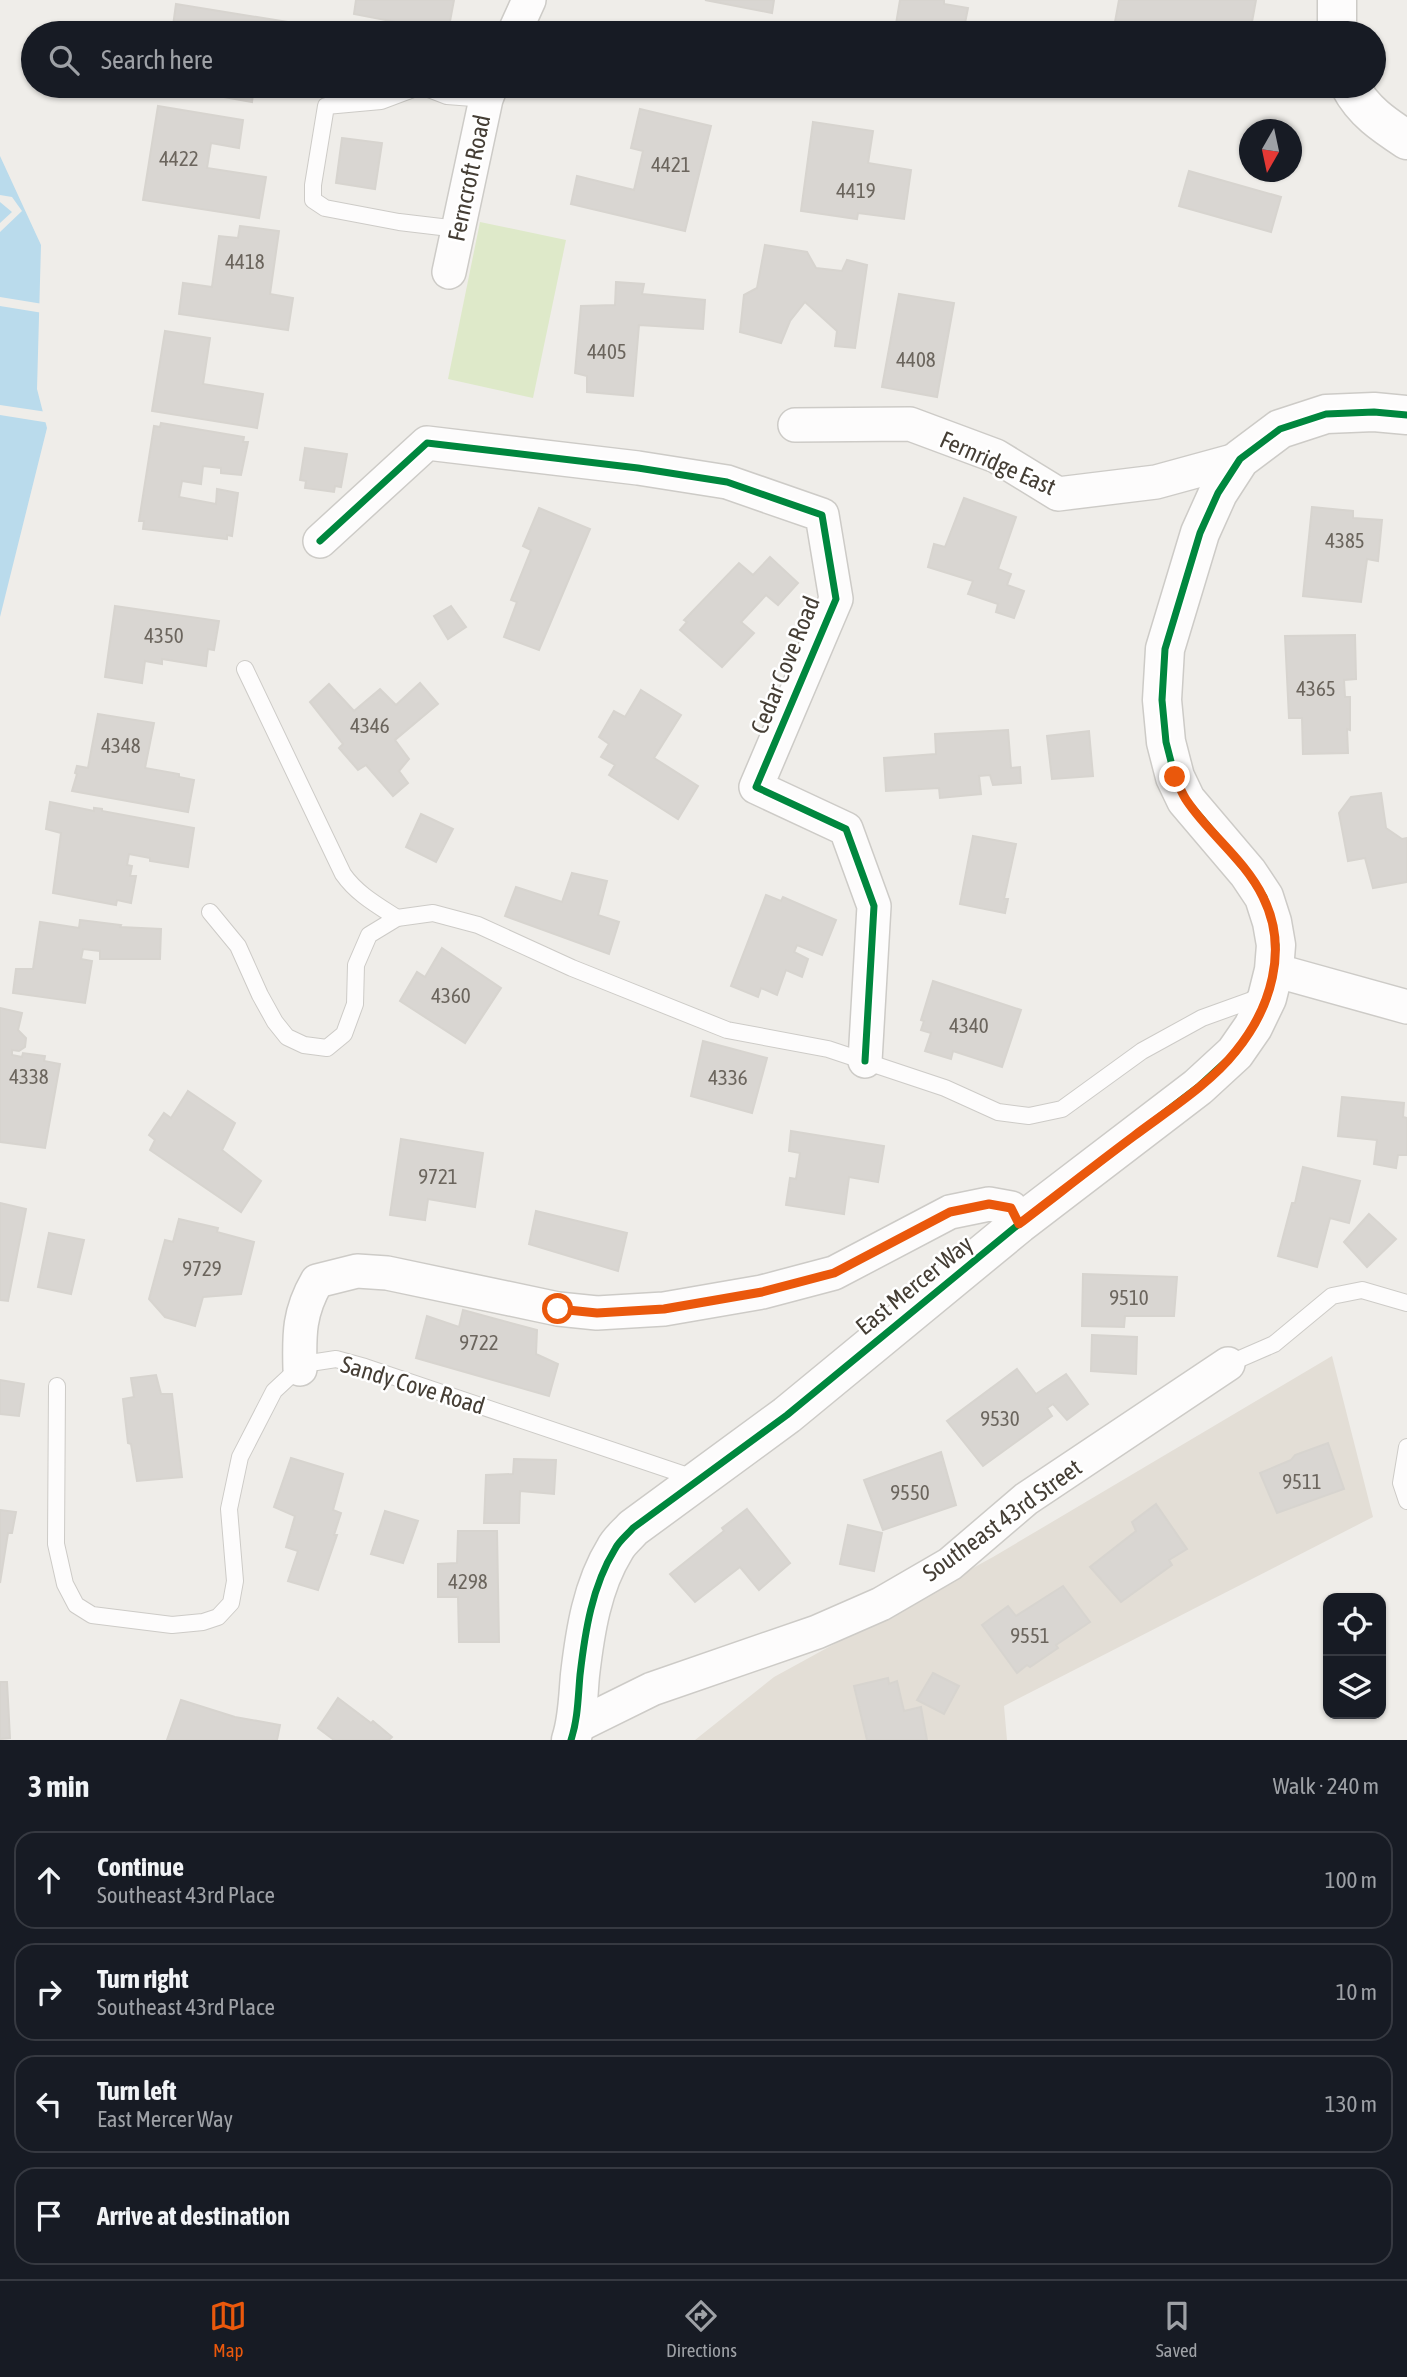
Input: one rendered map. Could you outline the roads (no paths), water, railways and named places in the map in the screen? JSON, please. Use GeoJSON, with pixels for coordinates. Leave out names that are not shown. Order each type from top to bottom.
{"type":"FeatureCollection","features":[{"type":"Feature","properties":{"kind":"street"},"geometry":{"type":"LineString","coordinates":[[519,21],[529,0]]}},
{"type":"Feature","properties":{"kind":"street"},"geometry":{"type":"LineString","coordinates":[[1337,0],[1337,21]]}},
{"type":"Feature","properties":{"kind":"street","name":"Ferncroft Road"},"geometry":{"type":"LineString","coordinates":[[449,272],[487,98]]}},
{"type":"Feature","properties":{"kind":"street"},"geometry":{"type":"LineString","coordinates":[[1356,98],[1380,122],[1407,139]]}},
{"type":"Feature","properties":{"kind":"street","name":"East Mercer Way"},"geometry":{"type":"LineString","coordinates":[[573,1733],[586,1634],[599,1580],[616,1546],[633,1528],[787,1415],[1019,1224],[1198,1087],[1235,1053],[1253,1027],[1271,982],[1276,945],[1272,922],[1264,897],[1248,873],[1186,800],[1175,777],[1166,742],[1162,700],[1165,649],[1200,533],[1219,493],[1240,459],[1280,429],[1326,414],[1374,412],[1407,415]]}},
{"type":"Feature","properties":{"kind":"street","name":"Fernridge East"},"geometry":{"type":"LineString","coordinates":[[795,425],[910,424],[996,456],[1058,494],[1156,482],[1240,459]]}},
{"type":"Feature","properties":{"kind":"street","name":"Cedar Cove Road"},"geometry":{"type":"LineString","coordinates":[[320,541],[427,443],[638,468],[727,482],[822,515],[836,599],[756,787],[846,828],[874,906],[865,1061]]}},
{"type":"Feature","properties":{"kind":"street"},"geometry":{"type":"LineString","coordinates":[[1271,982],[1407,1007]]}},
{"type":"Feature","properties":{"kind":"street"},"geometry":{"type":"LineString","coordinates":[[300,1369],[299,1330],[306,1300],[317,1281],[357,1271],[387,1273],[558,1309],[597,1313],[664,1309],[762,1292],[834,1273],[950,1212],[989,1204],[1011,1208],[1019,1224]]}},
{"type":"Feature","properties":{"kind":"street","name":"Southeast 43rd Street"},"geometry":{"type":"LineString","coordinates":[[573,1733],[652,1689],[817,1632],[881,1604],[950,1564],[1026,1499],[1228,1364]]}},
{"type":"Feature","properties":{"kind":"lane"},"geometry":{"type":"LineString","coordinates":[[389,98],[326,106],[313,200],[325,208],[399,222],[458,229]]}},
{"type":"Feature","properties":{"kind":"lane"},"geometry":{"type":"LineString","coordinates":[[245,669],[343,874],[352,887],[365,898],[397,918]]}},
{"type":"Feature","properties":{"kind":"lane"},"geometry":{"type":"LineString","coordinates":[[210,912],[238,946],[275,1022],[287,1037],[304,1045],[327,1048],[344,1034],[355,1004],[356,965],[369,936],[397,918],[433,913],[478,925],[572,968],[727,1030],[828,1049],[946,1088],[998,1112],[1029,1116],[1062,1109],[1142,1051],[1271,982]]}},
{"type":"Feature","properties":{"kind":"lane","name":"Southeast 43rd Street"},"geometry":{"type":"LineString","coordinates":[[1228,1364],[1274,1344],[1332,1296],[1362,1290],[1407,1303]]}},
{"type":"Feature","properties":{"kind":"lane","name":"Sandy Cove Road"},"geometry":{"type":"LineString","coordinates":[[57,1386],[56,1544],[65,1584],[76,1605],[92,1615],[172,1625],[203,1622],[218,1617],[232,1603],[235,1581],[229,1508],[240,1457],[274,1391],[310,1363],[337,1359],[365,1367],[699,1480]]}},
{"type":"Feature","properties":{"kind":"lane"},"geometry":{"type":"LineString","coordinates":[[1407,1447],[1401,1483],[1407,1501]]}},
{"type":"Feature","properties":{"kind":"water"},"geometry":{"type":"Polygon","coordinates":[[[0,156],[41,245],[37,389],[47,428],[0,617],[0,156]]]}}]}
